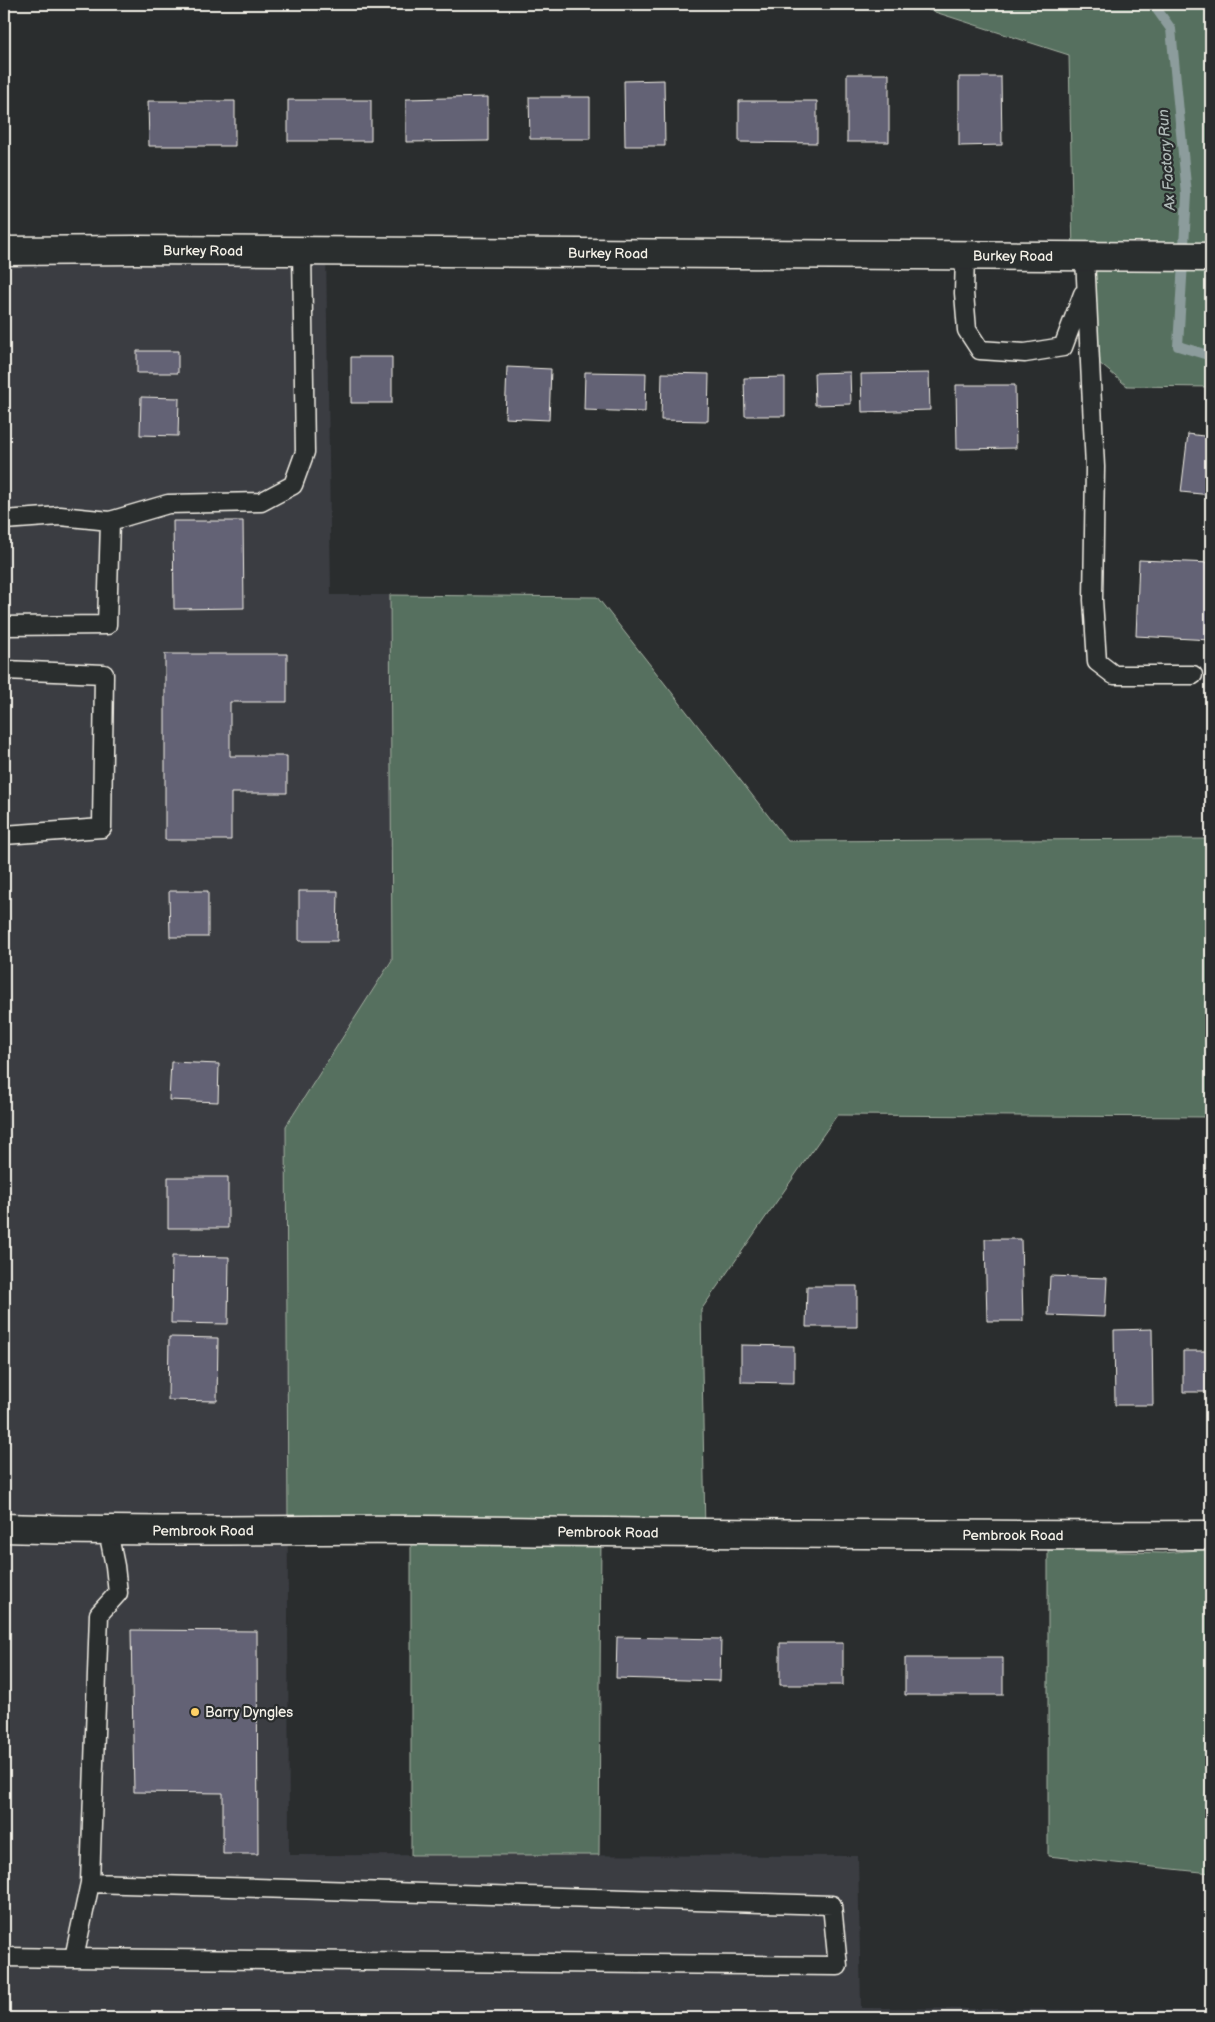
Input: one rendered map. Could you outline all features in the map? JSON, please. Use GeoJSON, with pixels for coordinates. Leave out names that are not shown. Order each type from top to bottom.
{"type":"FeatureCollection","features":[{"type":"Feature","properties":{"kind":"street","name":"Burkey Road"},"geometry":{"type":"LineString","coordinates":[[4,251],[1211,257]]}},
{"type":"Feature","properties":{"kind":"street","name":"Pembrook Road"},"geometry":{"type":"LineString","coordinates":[[4,1528],[108,1531],[420,1530],[1006,1536],[1211,1535]]}},
{"type":"Feature","properties":{"kind":"lane"},"geometry":{"type":"LineString","coordinates":[[4,520],[60,516],[110,522],[168,504],[261,502],[293,485],[305,452],[302,251]]}},
{"type":"Feature","properties":{"kind":"lane"},"geometry":{"type":"LineString","coordinates":[[965,255],[964,293],[967,330],[980,350],[1025,353],[1063,347],[1085,286]]}},
{"type":"Feature","properties":{"kind":"lane"},"geometry":{"type":"LineString","coordinates":[[1085,257],[1094,457],[1093,600],[1097,662],[1114,675],[1193,675]]}},
{"type":"Feature","properties":{"kind":"lane"},"geometry":{"type":"LineString","coordinates":[[4,626],[107,625],[110,522]]}},
{"type":"Feature","properties":{"kind":"lane"},"geometry":{"type":"LineString","coordinates":[[4,670],[104,674],[102,828],[4,835]]}},
{"type":"Feature","properties":{"kind":"lane"},"geometry":{"type":"LineString","coordinates":[[74,1958],[90,1883],[99,1614],[118,1593],[108,1531]]}},
{"type":"Feature","properties":{"kind":"lane"},"geometry":{"type":"LineString","coordinates":[[4,1957],[838,1966],[832,1905],[90,1883]]}},
{"type":"Feature","properties":{"kind":"shaded area"},"geometry":{"type":"Polygon","coordinates":[[[4,251],[326,251],[331,595],[390,595],[392,960],[286,1126],[289,1855],[858,1856],[861,2008],[1211,2011],[1211,2018],[4,2018],[4,251]]]}},
{"type":"Feature","properties":{"kind":"green space"},"geometry":{"type":"Polygon","coordinates":[[[910,4],[1210,4],[1211,387],[1127,386],[1098,362],[1095,257],[1073,256],[1069,55],[910,4]]]}},
{"type":"Feature","properties":{"kind":"green space"},"geometry":{"type":"Polygon","coordinates":[[[390,595],[597,597],[788,841],[1211,839],[1211,1117],[837,1115],[701,1310],[705,1533],[601,1532],[599,1855],[411,1855],[411,1531],[288,1531],[286,1126],[392,960],[390,595]]]}},
{"type":"Feature","properties":{"kind":"green space"},"geometry":{"type":"Polygon","coordinates":[[[1211,1549],[1211,1873],[1048,1856],[1048,1550],[1163,1553],[1211,1549]]]}},
{"type":"Feature","properties":{"kind":"building"},"geometry":{"type":"Polygon","coordinates":[[[847,74],[889,74],[889,142],[847,142],[847,74]]]}},
{"type":"Feature","properties":{"kind":"building"},"geometry":{"type":"Polygon","coordinates":[[[959,77],[1001,77],[1002,145],[959,146],[959,77]]]}},
{"type":"Feature","properties":{"kind":"building"},"geometry":{"type":"Polygon","coordinates":[[[664,80],[665,146],[625,146],[624,81],[664,80]]]}},
{"type":"Feature","properties":{"kind":"building"},"geometry":{"type":"Polygon","coordinates":[[[488,97],[488,141],[406,142],[406,99],[488,97]]]}},
{"type":"Feature","properties":{"kind":"building"},"geometry":{"type":"Polygon","coordinates":[[[529,97],[590,97],[590,139],[530,139],[529,97]]]}},
{"type":"Feature","properties":{"kind":"building"},"geometry":{"type":"Polygon","coordinates":[[[288,100],[371,100],[371,141],[288,141],[288,100]]]}},
{"type":"Feature","properties":{"kind":"building"},"geometry":{"type":"Polygon","coordinates":[[[148,101],[235,101],[235,146],[149,146],[148,101]]]}},
{"type":"Feature","properties":{"kind":"building"},"geometry":{"type":"Polygon","coordinates":[[[739,101],[817,101],[817,143],[739,142],[739,101]]]}},
{"type":"Feature","properties":{"kind":"building"},"geometry":{"type":"Polygon","coordinates":[[[137,351],[178,351],[178,373],[137,373],[137,351]]]}},
{"type":"Feature","properties":{"kind":"building"},"geometry":{"type":"Polygon","coordinates":[[[351,357],[392,357],[392,403],[351,403],[351,357]]]}},
{"type":"Feature","properties":{"kind":"building"},"geometry":{"type":"Polygon","coordinates":[[[507,367],[551,369],[549,420],[505,418],[507,367]]]}},
{"type":"Feature","properties":{"kind":"building"},"geometry":{"type":"Polygon","coordinates":[[[585,372],[646,373],[645,412],[584,410],[585,372]]]}},
{"type":"Feature","properties":{"kind":"building"},"geometry":{"type":"Polygon","coordinates":[[[850,372],[851,404],[815,405],[814,373],[850,372]]]}},
{"type":"Feature","properties":{"kind":"building"},"geometry":{"type":"Polygon","coordinates":[[[662,373],[709,374],[708,421],[661,420],[662,373]]]}},
{"type":"Feature","properties":{"kind":"building"},"geometry":{"type":"Polygon","coordinates":[[[929,373],[930,410],[862,412],[861,374],[929,373]]]}},
{"type":"Feature","properties":{"kind":"building"},"geometry":{"type":"Polygon","coordinates":[[[785,377],[785,416],[745,416],[744,378],[785,377]]]}},
{"type":"Feature","properties":{"kind":"building"},"geometry":{"type":"Polygon","coordinates":[[[956,385],[1015,385],[1016,448],[957,449],[956,385]]]}},
{"type":"Feature","properties":{"kind":"building"},"geometry":{"type":"Polygon","coordinates":[[[141,397],[179,398],[178,436],[140,435],[141,397]]]}},
{"type":"Feature","properties":{"kind":"building"},"geometry":{"type":"Polygon","coordinates":[[[1188,434],[1211,437],[1211,495],[1181,492],[1188,434]]]}},
{"type":"Feature","properties":{"kind":"building"},"geometry":{"type":"Polygon","coordinates":[[[173,521],[243,521],[244,608],[174,609],[173,521]]]}},
{"type":"Feature","properties":{"kind":"building"},"geometry":{"type":"Polygon","coordinates":[[[1139,560],[1211,563],[1211,640],[1136,636],[1139,560]]]}},
{"type":"Feature","properties":{"kind":"building"},"geometry":{"type":"Polygon","coordinates":[[[165,654],[287,654],[287,702],[230,702],[230,756],[287,756],[287,793],[231,793],[231,840],[165,840],[165,654]]]}},
{"type":"Feature","properties":{"kind":"building"},"geometry":{"type":"Polygon","coordinates":[[[169,891],[208,891],[208,937],[170,937],[169,891]]]}},
{"type":"Feature","properties":{"kind":"building"},"geometry":{"type":"Polygon","coordinates":[[[299,891],[338,891],[337,941],[299,941],[299,891]]]}},
{"type":"Feature","properties":{"kind":"building"},"geometry":{"type":"Polygon","coordinates":[[[171,1062],[219,1064],[218,1102],[169,1100],[171,1062]]]}},
{"type":"Feature","properties":{"kind":"building"},"geometry":{"type":"Polygon","coordinates":[[[168,1177],[228,1177],[228,1228],[168,1228],[168,1177]]]}},
{"type":"Feature","properties":{"kind":"building"},"geometry":{"type":"Polygon","coordinates":[[[985,1239],[1021,1239],[1023,1321],[987,1321],[985,1239]]]}},
{"type":"Feature","properties":{"kind":"building"},"geometry":{"type":"Polygon","coordinates":[[[172,1256],[229,1257],[228,1324],[171,1323],[172,1256]]]}},
{"type":"Feature","properties":{"kind":"building"},"geometry":{"type":"Polygon","coordinates":[[[1050,1276],[1107,1278],[1105,1317],[1048,1315],[1050,1276]]]}},
{"type":"Feature","properties":{"kind":"building"},"geometry":{"type":"Polygon","coordinates":[[[807,1286],[857,1286],[857,1327],[806,1327],[807,1286]]]}},
{"type":"Feature","properties":{"kind":"building"},"geometry":{"type":"Polygon","coordinates":[[[1152,1329],[1153,1405],[1115,1405],[1114,1330],[1152,1329]]]}},
{"type":"Feature","properties":{"kind":"building"},"geometry":{"type":"Polygon","coordinates":[[[169,1337],[218,1338],[217,1401],[168,1400],[169,1337]]]}},
{"type":"Feature","properties":{"kind":"building"},"geometry":{"type":"Polygon","coordinates":[[[741,1345],[794,1346],[794,1383],[741,1382],[741,1345]]]}},
{"type":"Feature","properties":{"kind":"building"},"geometry":{"type":"Polygon","coordinates":[[[1183,1351],[1211,1351],[1211,1392],[1183,1392],[1183,1351]]]}},
{"type":"Feature","properties":{"kind":"building","name":"Barry Dyngles"},"geometry":{"type":"Polygon","coordinates":[[[131,1630],[257,1631],[258,1854],[223,1854],[223,1793],[134,1792],[131,1630]]]}},
{"type":"Feature","properties":{"kind":"building"},"geometry":{"type":"Polygon","coordinates":[[[617,1637],[721,1639],[720,1681],[616,1678],[617,1637]]]}},
{"type":"Feature","properties":{"kind":"building"},"geometry":{"type":"Polygon","coordinates":[[[780,1643],[843,1643],[843,1685],[780,1685],[780,1643]]]}},
{"type":"Feature","properties":{"kind":"building"},"geometry":{"type":"Polygon","coordinates":[[[905,1658],[1003,1658],[1003,1695],[905,1695],[905,1658]]]}},
{"type":"Feature","properties":{"kind":"waterway","name":"Ax Factory Run"},"geometry":{"type":"LineString","coordinates":[[1153,4],[1171,29],[1187,195],[1178,346],[1211,356]]}},
{"type":"Feature","properties":{"kind":"place","name":"Barry Dyngles"},"geometry":{"type":"Point","coordinates":[195,1712]}}]}
